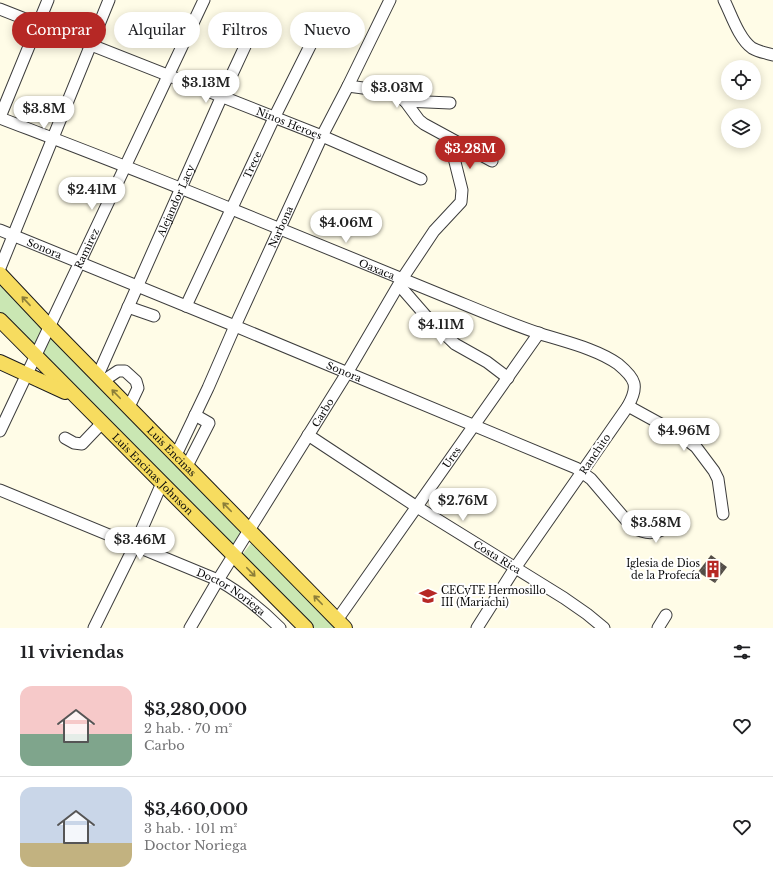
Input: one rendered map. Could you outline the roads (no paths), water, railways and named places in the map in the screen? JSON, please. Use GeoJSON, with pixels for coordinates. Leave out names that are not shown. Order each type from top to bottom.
{"type":"FeatureCollection","features":[{"type":"Feature","properties":{"kind":"main road","name":"Luis Encinas"},"geometry":{"type":"LineString","coordinates":[[0,274],[341,624]]}},
{"type":"Feature","properties":{"kind":"main road","name":"Luis Encinas Johnson"},"geometry":{"type":"LineString","coordinates":[[0,320],[306,628]]}},
{"type":"Feature","properties":{"kind":"main road"},"geometry":{"type":"LineString","coordinates":[[0,362],[75,396]]}},
{"type":"Feature","properties":{"kind":"street"},"geometry":{"type":"LineString","coordinates":[[43,12],[48,0]]}},
{"type":"Feature","properties":{"kind":"street"},"geometry":{"type":"LineString","coordinates":[[104,12],[109,0]]}},
{"type":"Feature","properties":{"kind":"street","name":"Ramirez"},"geometry":{"type":"LineString","coordinates":[[0,431],[204,0]]}},
{"type":"Feature","properties":{"kind":"street","name":"Narbona"},"geometry":{"type":"LineString","coordinates":[[176,455],[322,136],[390,0]]}},
{"type":"Feature","properties":{"kind":"street"},"geometry":{"type":"LineString","coordinates":[[724,0],[746,42],[752,48],[762,53],[773,55]]}},
{"type":"Feature","properties":{"kind":"street","name":"Ninos Heroes"},"geometry":{"type":"LineString","coordinates":[[0,9],[12,14]]}},
{"type":"Feature","properties":{"kind":"street"},"geometry":{"type":"LineString","coordinates":[[0,118],[29,48]]}},
{"type":"Feature","properties":{"kind":"street"},"geometry":{"type":"LineString","coordinates":[[0,268],[90,48]]}},
{"type":"Feature","properties":{"kind":"street","name":"Ninos Heroes"},"geometry":{"type":"LineString","coordinates":[[98,48],[221,98],[322,136],[421,178]]}},
{"type":"Feature","properties":{"kind":"street","name":"Alejandor Lacy"},"geometry":{"type":"LineString","coordinates":[[101,378],[137,286],[244,48]]}},
{"type":"Feature","properties":{"kind":"street","name":"Trece"},"geometry":{"type":"LineString","coordinates":[[186,306],[274,118],[309,48]]}},
{"type":"Feature","properties":{"kind":"street"},"geometry":{"type":"LineString","coordinates":[[348,86],[393,92],[405,101],[419,120],[492,161]]}},
{"type":"Feature","properties":{"kind":"street"},"geometry":{"type":"LineString","coordinates":[[405,101],[450,103]]}},
{"type":"Feature","properties":{"kind":"street","name":"Oaxaca"},"geometry":{"type":"LineString","coordinates":[[0,118],[126,166],[279,228],[400,282],[600,354],[617,364],[631,377],[636,386],[635,392],[628,406]]}},
{"type":"Feature","properties":{"kind":"street","name":"Carbo"},"geometry":{"type":"LineString","coordinates":[[190,628],[218,580],[347,373],[400,282],[434,231],[461,202],[462,190],[449,138]]}},
{"type":"Feature","properties":{"kind":"street","name":"Sonora"},"geometry":{"type":"LineString","coordinates":[[0,230],[583,472],[604,493],[632,526],[646,533],[660,531],[669,527]]}},
{"type":"Feature","properties":{"kind":"street"},"geometry":{"type":"LineString","coordinates":[[400,282],[426,316],[455,344],[487,362],[508,378]]}},
{"type":"Feature","properties":{"kind":"street"},"geometry":{"type":"LineString","coordinates":[[128,307],[154,316]]}},
{"type":"Feature","properties":{"kind":"street","name":"Ures"},"geometry":{"type":"LineString","coordinates":[[341,624],[417,507],[539,333]]}},
{"type":"Feature","properties":{"kind":"street"},"geometry":{"type":"LineString","coordinates":[[101,378],[118,371],[124,371],[136,381],[138,388],[129,407]]}},
{"type":"Feature","properties":{"kind":"street"},"geometry":{"type":"LineString","coordinates":[[628,406],[679,434],[696,447],[714,471],[718,479],[723,514]]}},
{"type":"Feature","properties":{"kind":"street","name":"Ranchito"},"geometry":{"type":"LineString","coordinates":[[477,628],[515,568],[628,406]]}},
{"type":"Feature","properties":{"kind":"street"},"geometry":{"type":"LineString","coordinates":[[187,466],[209,423],[195,415]]}},
{"type":"Feature","properties":{"kind":"street"},"geometry":{"type":"LineString","coordinates":[[65,438],[74,443],[82,444],[102,423]]}},
{"type":"Feature","properties":{"kind":"street","name":"Costa Rica"},"geometry":{"type":"LineString","coordinates":[[308,435],[417,507],[564,598],[604,628]]}},
{"type":"Feature","properties":{"kind":"street"},"geometry":{"type":"LineString","coordinates":[[94,628],[134,546],[162,483]]}},
{"type":"Feature","properties":{"kind":"street","name":"Doctor Noriega"},"geometry":{"type":"LineString","coordinates":[[0,490],[218,580],[245,597],[263,611],[280,628]]}},
{"type":"Feature","properties":{"kind":"street"},"geometry":{"type":"LineString","coordinates":[[263,611],[276,597]]}},
{"type":"Feature","properties":{"kind":"street"},"geometry":{"type":"LineString","coordinates":[[658,628],[666,615]]}},
{"type":"Feature","properties":{"kind":"place","name":"Iglesia de Dios de la Profecía"},"geometry":{"type":"Point","coordinates":[713,569]}},
{"type":"Feature","properties":{"kind":"place","name":"CECyTE Hermosillo III (Mariachi)"},"geometry":{"type":"Point","coordinates":[428,596]}}]}
